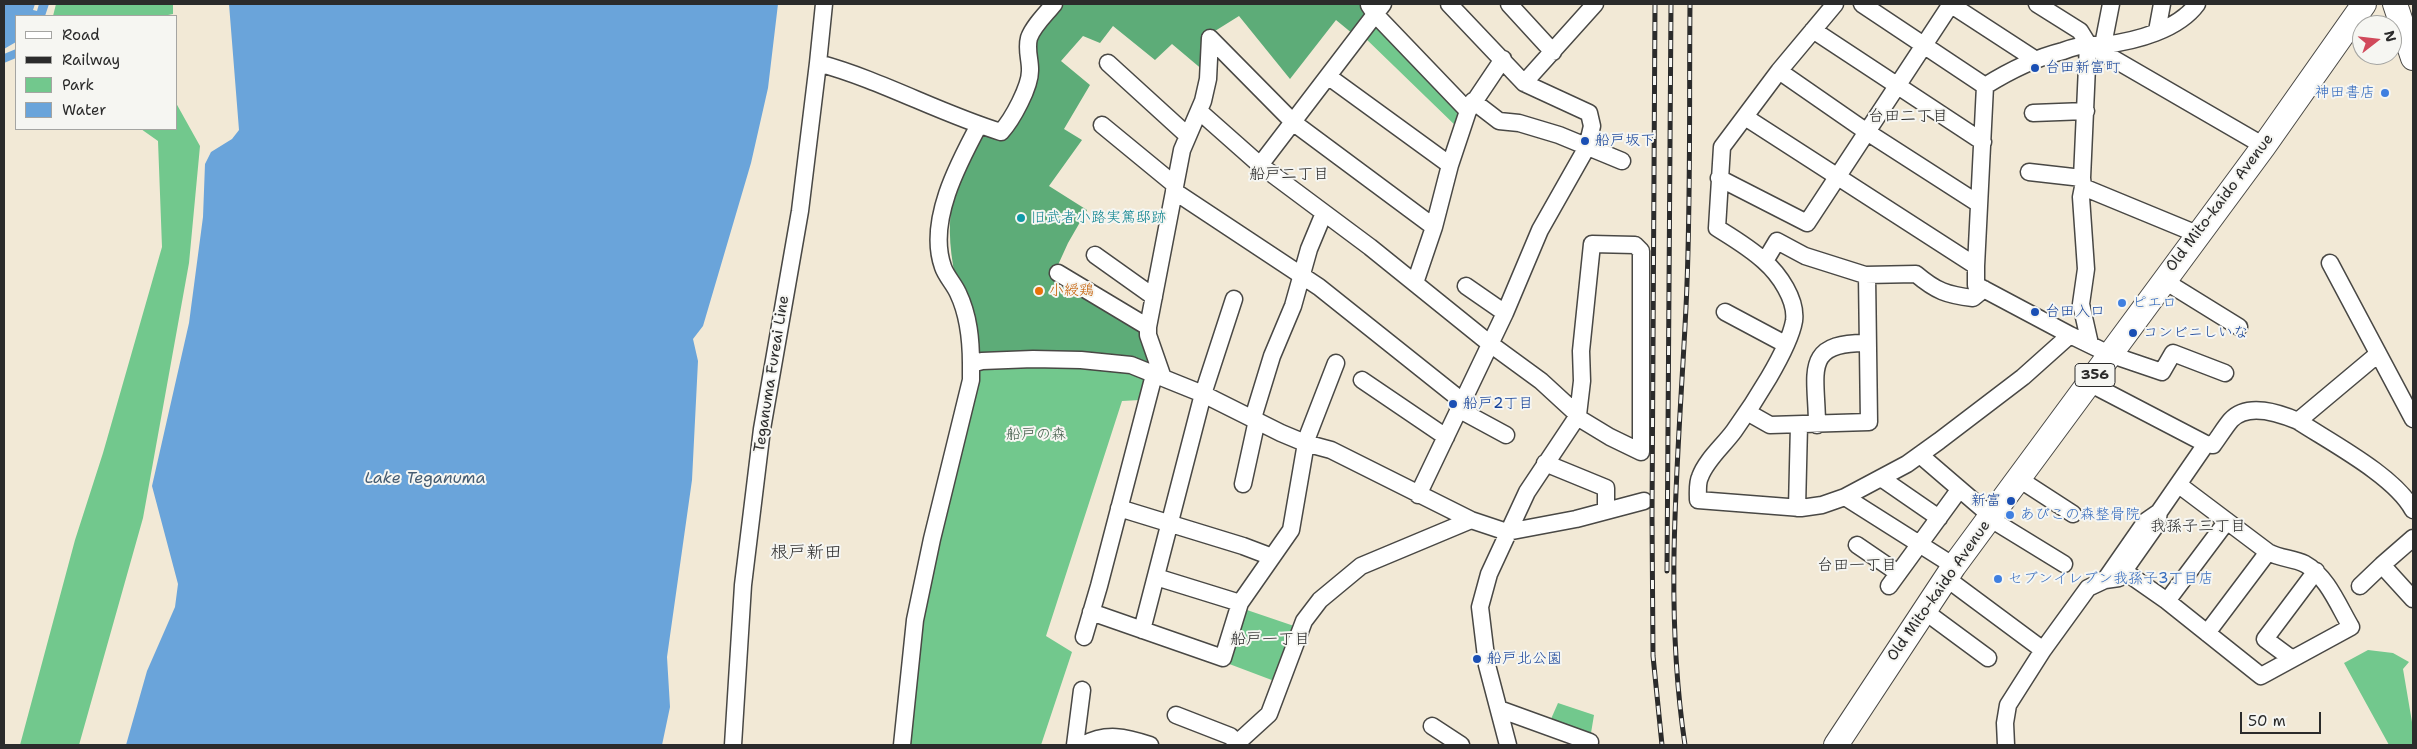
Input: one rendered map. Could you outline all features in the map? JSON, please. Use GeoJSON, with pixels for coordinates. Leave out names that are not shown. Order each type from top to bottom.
{"type":"FeatureCollection","features":[{"type":"Feature","properties":{"kind":"highway"},"geometry":{"type":"LineString","coordinates":[[2362,6],[2382,5],[2397,8],[2413,58]]}},
{"type":"Feature","properties":{"kind":"highway","name":"Old Mito-kaido Avenue"},"geometry":{"type":"LineString","coordinates":[[1836,745],[1923,610],[2089,383],[2099,349],[2163,280],[2264,146],[2362,6]]}},
{"type":"Feature","properties":{"kind":"street","name":"Teganuma Fureai Line"},"geometry":{"type":"LineString","coordinates":[[733,745],[743,585],[762,429],[800,211],[824,4]]}},
{"type":"Feature","properties":{"kind":"street"},"geometry":{"type":"LineString","coordinates":[[818,63],[845,70],[979,126],[1000,132],[1008,124],[1030,72],[1027,48],[1029,37],[1054,4]]}},
{"type":"Feature","properties":{"kind":"street"},"geometry":{"type":"LineString","coordinates":[[1418,495],[1505,312],[1540,230],[1587,147],[1592,126],[1589,113],[1524,83],[1450,4]]}},
{"type":"Feature","properties":{"kind":"street"},"geometry":{"type":"LineString","coordinates":[[1509,4],[1553,52]]}},
{"type":"Feature","properties":{"kind":"street"},"geometry":{"type":"LineString","coordinates":[[1524,83],[1595,4]]}},
{"type":"Feature","properties":{"kind":"street"},"geometry":{"type":"LineString","coordinates":[[1835,4],[1779,71],[1722,147],[1717,228],[1765,262],[1790,296],[1794,320],[1786,344],[1764,385],[1747,412],[1699,478],[1698,500],[1797,508],[1822,505],[1845,497],[1920,454],[2023,377],[2070,335]]}},
{"type":"Feature","properties":{"kind":"street"},"geometry":{"type":"LineString","coordinates":[[1862,4],[1985,86]]}},
{"type":"Feature","properties":{"kind":"street"},"geometry":{"type":"LineString","coordinates":[[1720,178],[1807,222],[1951,4],[2036,60]]}},
{"type":"Feature","properties":{"kind":"street"},"geometry":{"type":"LineString","coordinates":[[2037,4],[2080,31],[2096,45],[2264,146]]}},
{"type":"Feature","properties":{"kind":"street"},"geometry":{"type":"LineString","coordinates":[[2099,349],[2081,304],[2086,269],[2081,197],[2086,111],[2096,45],[2112,4]]}},
{"type":"Feature","properties":{"kind":"street"},"geometry":{"type":"LineString","coordinates":[[2158,31],[2162,4]]}},
{"type":"Feature","properties":{"kind":"street"},"geometry":{"type":"LineString","coordinates":[[1985,86],[2009,71],[2036,60],[2096,45],[2137,40],[2170,26],[2192,11],[2198,4]]}},
{"type":"Feature","properties":{"kind":"street"},"geometry":{"type":"LineString","coordinates":[[1260,165],[1329,77],[1375,7],[1470,106],[1499,121],[1518,123],[1558,135],[1622,161]]}},
{"type":"Feature","properties":{"kind":"street"},"geometry":{"type":"LineString","coordinates":[[1813,30],[1982,142]]}},
{"type":"Feature","properties":{"kind":"street"},"geometry":{"type":"LineString","coordinates":[[1084,637],[1119,508],[1159,377],[1148,335],[1148,327],[1167,237],[1174,188],[1187,136],[1198,111],[1208,79],[1210,38],[1294,123],[1434,227]]}},
{"type":"Feature","properties":{"kind":"street"},"geometry":{"type":"LineString","coordinates":[[1415,283],[1434,227],[1450,165],[1470,106],[1502,60]]}},
{"type":"Feature","properties":{"kind":"street"},"geometry":{"type":"LineString","coordinates":[[1108,62],[1187,136]]}},
{"type":"Feature","properties":{"kind":"street"},"geometry":{"type":"LineString","coordinates":[[1779,71],[1867,132],[1979,204]]}},
{"type":"Feature","properties":{"kind":"street"},"geometry":{"type":"LineString","coordinates":[[1329,77],[1450,165]]}},
{"type":"Feature","properties":{"kind":"street"},"geometry":{"type":"LineString","coordinates":[[1985,86],[1976,284],[2099,349],[2162,372],[2173,353],[2226,373]]}},
{"type":"Feature","properties":{"kind":"street"},"geometry":{"type":"LineString","coordinates":[[1198,111],[1260,165],[1415,283],[1489,343],[1541,381],[1577,416],[1610,437],[1641,452],[1641,251],[1635,245],[1592,244],[1581,351],[1582,381],[1577,416],[1526,492],[1489,574],[1480,607],[1487,665],[1508,745]]}},
{"type":"Feature","properties":{"kind":"street"},"geometry":{"type":"LineString","coordinates":[[2033,112],[2086,111]]}},
{"type":"Feature","properties":{"kind":"street"},"geometry":{"type":"LineString","coordinates":[[1745,116],[1976,266]]}},
{"type":"Feature","properties":{"kind":"street"},"geometry":{"type":"LineString","coordinates":[[1102,125],[1174,188],[1350,309],[1460,405],[1506,435]]}},
{"type":"Feature","properties":{"kind":"street"},"geometry":{"type":"LineString","coordinates":[[902,745],[915,620],[932,539],[971,380],[970,334],[963,305],[944,269],[939,246],[941,222],[955,170],[979,126]]}},
{"type":"Feature","properties":{"kind":"street"},"geometry":{"type":"LineString","coordinates":[[2029,172],[2083,182],[2197,234]]}},
{"type":"Feature","properties":{"kind":"street"},"geometry":{"type":"LineString","coordinates":[[1243,484],[1255,419],[1302,276],[1309,249],[1324,213]]}},
{"type":"Feature","properties":{"kind":"street"},"geometry":{"type":"LineString","coordinates":[[1765,262],[1777,241],[1805,256],[1867,275],[1916,274],[1932,288],[1958,296],[1973,298],[1984,289]]}},
{"type":"Feature","properties":{"kind":"street"},"geometry":{"type":"LineString","coordinates":[[1095,255],[1154,297]]}},
{"type":"Feature","properties":{"kind":"street"},"geometry":{"type":"LineString","coordinates":[[2330,263],[2413,419]]}},
{"type":"Feature","properties":{"kind":"street"},"geometry":{"type":"LineString","coordinates":[[1058,274],[1148,327]]}},
{"type":"Feature","properties":{"kind":"street"},"geometry":{"type":"LineString","coordinates":[[1747,412],[1770,425],[1798,426],[1869,422],[1867,275]]}},
{"type":"Feature","properties":{"kind":"street"},"geometry":{"type":"LineString","coordinates":[[2163,280],[2239,327]]}},
{"type":"Feature","properties":{"kind":"street"},"geometry":{"type":"LineString","coordinates":[[1466,286],[1505,312]]}},
{"type":"Feature","properties":{"kind":"street"},"geometry":{"type":"LineString","coordinates":[[1142,630],[1203,394],[1234,299]]}},
{"type":"Feature","properties":{"kind":"street"},"geometry":{"type":"LineString","coordinates":[[1725,312],[1786,344]]}},
{"type":"Feature","properties":{"kind":"street"},"geometry":{"type":"LineString","coordinates":[[1817,424],[1816,371],[1819,358],[1826,349],[1834,345],[1867,343]]}},
{"type":"Feature","properties":{"kind":"street"},"geometry":{"type":"LineString","coordinates":[[2298,421],[2378,354]]}},
{"type":"Feature","properties":{"kind":"street"},"geometry":{"type":"LineString","coordinates":[[971,364],[982,361],[1033,359],[1081,360],[1131,365],[1203,394],[1306,443],[1331,450],[1471,520],[1507,532],[1568,521],[1644,501]]}},
{"type":"Feature","properties":{"kind":"street"},"geometry":{"type":"LineString","coordinates":[[1091,612],[1223,658],[1240,603],[1291,530],[1306,443],[1336,362]]}},
{"type":"Feature","properties":{"kind":"street"},"geometry":{"type":"LineString","coordinates":[[1362,380],[1446,437]]}},
{"type":"Feature","properties":{"kind":"street"},"geometry":{"type":"LineString","coordinates":[[2089,383],[2206,444],[2213,445],[2232,420],[2248,412],[2274,412],[2298,421],[2381,475],[2409,502],[2413,510]]}},
{"type":"Feature","properties":{"kind":"street"},"geometry":{"type":"LineString","coordinates":[[1797,508],[1798,426]]}},
{"type":"Feature","properties":{"kind":"street"},"geometry":{"type":"LineString","coordinates":[[2105,580],[2146,521],[2159,512],[2206,444]]}},
{"type":"Feature","properties":{"kind":"street"},"geometry":{"type":"LineString","coordinates":[[1920,454],[1990,517],[2064,564]]}},
{"type":"Feature","properties":{"kind":"street"},"geometry":{"type":"LineString","coordinates":[[1545,463],[1606,488],[1606,511]]}},
{"type":"Feature","properties":{"kind":"street"},"geometry":{"type":"LineString","coordinates":[[1881,478],[1939,518]]}},
{"type":"Feature","properties":{"kind":"street"},"geometry":{"type":"LineString","coordinates":[[2019,478],[2073,514]]}},
{"type":"Feature","properties":{"kind":"street"},"geometry":{"type":"LineString","coordinates":[[2124,571],[2167,602],[2261,676],[2351,627],[2316,571],[2298,562],[2282,559],[2268,552],[2179,485]]}},
{"type":"Feature","properties":{"kind":"street"},"geometry":{"type":"LineString","coordinates":[[1857,545],[1894,580],[1959,490]]}},
{"type":"Feature","properties":{"kind":"street"},"geometry":{"type":"LineString","coordinates":[[1845,497],[1919,544],[2043,650]]}},
{"type":"Feature","properties":{"kind":"street"},"geometry":{"type":"LineString","coordinates":[[1119,508],[1243,546],[1272,557]]}},
{"type":"Feature","properties":{"kind":"street"},"geometry":{"type":"LineString","coordinates":[[2007,740],[2005,723],[2012,696],[2088,588],[2105,580],[2119,578],[2157,524],[2159,512]]}},
{"type":"Feature","properties":{"kind":"street"},"geometry":{"type":"LineString","coordinates":[[1176,715],[1230,736],[1236,744],[1269,714],[1304,621],[1320,600],[1361,566],[1471,520]]}},
{"type":"Feature","properties":{"kind":"street"},"geometry":{"type":"LineString","coordinates":[[2167,602],[2227,521]]}},
{"type":"Feature","properties":{"kind":"street"},"geometry":{"type":"LineString","coordinates":[[2360,586],[2413,538]]}},
{"type":"Feature","properties":{"kind":"street"},"geometry":{"type":"LineString","coordinates":[[2207,633],[2268,552]]}},
{"type":"Feature","properties":{"kind":"street"},"geometry":{"type":"LineString","coordinates":[[2382,566],[2413,599]]}},
{"type":"Feature","properties":{"kind":"street"},"geometry":{"type":"LineString","coordinates":[[2292,659],[2265,639],[2316,571]]}},
{"type":"Feature","properties":{"kind":"street"},"geometry":{"type":"LineString","coordinates":[[1156,577],[1240,603]]}},
{"type":"Feature","properties":{"kind":"street"},"geometry":{"type":"LineString","coordinates":[[1923,610],[1988,658]]}},
{"type":"Feature","properties":{"kind":"street"},"geometry":{"type":"LineString","coordinates":[[1075,745],[1082,690]]}},
{"type":"Feature","properties":{"kind":"street"},"geometry":{"type":"LineString","coordinates":[[1499,710],[1590,742]]}},
{"type":"Feature","properties":{"kind":"street"},"geometry":{"type":"LineString","coordinates":[[1432,726],[1461,745]]}},
{"type":"Feature","properties":{"kind":"street"},"geometry":{"type":"LineString","coordinates":[[1083,745],[1108,736],[1133,739],[1150,745]]}},
{"type":"Feature","properties":{"kind":"green space"},"geometry":{"type":"Polygon","coordinates":[[[56,4],[173,4],[173,14],[168,15],[53,15],[56,4]]]}},
{"type":"Feature","properties":{"kind":"green space"},"geometry":{"type":"Polygon","coordinates":[[[1064,4],[1361,4],[1367,12],[1353,34],[1336,20],[1290,79],[1239,16],[1207,36],[1204,71],[1172,44],[1155,60],[1113,26],[1100,43],[1083,36],[1061,61],[1090,85],[1064,129],[1082,140],[1049,186],[1087,210],[1068,243],[1053,276],[1144,331],[1151,369],[977,356],[958,288],[950,243],[950,220],[953,197],[960,174],[980,133],[1005,135],[1035,41],[1064,4]]]}},
{"type":"Feature","properties":{"kind":"green space"},"geometry":{"type":"Polygon","coordinates":[[[1375,18],[1464,112],[1458,128],[1363,36],[1375,18]]]}},
{"type":"Feature","properties":{"kind":"green space"},"geometry":{"type":"Polygon","coordinates":[[[178,107],[200,146],[189,263],[143,518],[79,745],[20,745],[75,540],[103,453],[162,247],[158,141],[142,130],[178,130],[178,107]]]}},
{"type":"Feature","properties":{"kind":"green space","name":"船戸の森"},"geometry":{"type":"Polygon","coordinates":[[[1033,362],[1130,370],[1144,377],[1140,400],[1122,401],[1046,636],[1072,652],[1041,745],[907,745],[919,627],[975,369],[1033,362]]]}},
{"type":"Feature","properties":{"kind":"green space"},"geometry":{"type":"Polygon","coordinates":[[[1244,609],[1297,627],[1277,682],[1224,662],[1244,609]]]}},
{"type":"Feature","properties":{"kind":"green space"},"geometry":{"type":"Polygon","coordinates":[[[2368,650],[2393,653],[2409,662],[2403,669],[2413,728],[2413,745],[2389,745],[2344,663],[2368,650]]]}},
{"type":"Feature","properties":{"kind":"green space"},"geometry":{"type":"Polygon","coordinates":[[[1558,703],[1594,715],[1591,733],[1551,719],[1558,703]]]}},
{"type":"Feature","properties":{"kind":"water"},"geometry":{"type":"Polygon","coordinates":[[[4,4],[35,4],[33,10],[37,11],[39,4],[49,4],[45,15],[15,15],[15,43],[4,49],[4,4]]]}},
{"type":"Feature","properties":{"kind":"water","name":"Lake Teganuma"},"geometry":{"type":"Polygon","coordinates":[[[229,4],[778,4],[768,88],[751,163],[703,326],[693,339],[698,361],[692,480],[667,657],[670,707],[662,745],[126,745],[147,671],[175,607],[178,584],[152,486],[189,323],[203,217],[205,164],[211,152],[232,139],[239,130],[229,4]]]}},
{"type":"Feature","properties":{"kind":"water"},"geometry":{"type":"Polygon","coordinates":[[[15,49],[15,58],[4,63],[4,54],[15,49]]]}},
{"type":"Feature","properties":{"kind":"railway"},"geometry":{"type":"LineString","coordinates":[[1655,4],[1653,656],[1662,745]]}},
{"type":"Feature","properties":{"kind":"railway"},"geometry":{"type":"LineString","coordinates":[[1667,571],[1671,4]]}},
{"type":"Feature","properties":{"kind":"railway"},"geometry":{"type":"LineString","coordinates":[[1685,745],[1678,690],[1674,581],[1677,471],[1688,269],[1690,4]]}},
{"type":"Feature","properties":{"kind":"place","name":"台田新富町"},"geometry":{"type":"Point","coordinates":[2035,68]}},
{"type":"Feature","properties":{"kind":"place","name":"神田書店"},"geometry":{"type":"Point","coordinates":[2385,93]}},
{"type":"Feature","properties":{"kind":"place","name":"船戸坂下"},"geometry":{"type":"Point","coordinates":[1585,141]}},
{"type":"Feature","properties":{"kind":"place","name":"旧武者小路実篤邸跡"},"geometry":{"type":"Point","coordinates":[1021,218]}},
{"type":"Feature","properties":{"kind":"place","name":"小綬鶏"},"geometry":{"type":"Point","coordinates":[1039,291]}},
{"type":"Feature","properties":{"kind":"place","name":"ピエロ"},"geometry":{"type":"Point","coordinates":[2122,303]}},
{"type":"Feature","properties":{"kind":"place","name":"台田入口"},"geometry":{"type":"Point","coordinates":[2035,312]}},
{"type":"Feature","properties":{"kind":"place","name":"コンビニしいな"},"geometry":{"type":"Point","coordinates":[2133,333]}},
{"type":"Feature","properties":{"kind":"place","name":"船戸2丁目"},"geometry":{"type":"Point","coordinates":[1453,404]}},
{"type":"Feature","properties":{"kind":"place","name":"新富"},"geometry":{"type":"Point","coordinates":[2011,501]}},
{"type":"Feature","properties":{"kind":"place","name":"あびこの森整骨院"},"geometry":{"type":"Point","coordinates":[2010,515]}},
{"type":"Feature","properties":{"kind":"place","name":"セブンイレブン我孫子3丁目店"},"geometry":{"type":"Point","coordinates":[1998,579]}},
{"type":"Feature","properties":{"kind":"place","name":"船戸北公園"},"geometry":{"type":"Point","coordinates":[1477,659]}},
{"type":"Feature","properties":{"kind":"district","name":"台田二丁目"},"geometry":{"type":"Point","coordinates":[1908,117]}},
{"type":"Feature","properties":{"kind":"district","name":"船戸二丁目"},"geometry":{"type":"Point","coordinates":[1289,175]}},
{"type":"Feature","properties":{"kind":"district","name":"我孫子三丁目"},"geometry":{"type":"Point","coordinates":[2198,527]}},
{"type":"Feature","properties":{"kind":"district","name":"根戸新田"},"geometry":{"type":"Point","coordinates":[806,553]}},
{"type":"Feature","properties":{"kind":"district","name":"台田一丁目"},"geometry":{"type":"Point","coordinates":[1857,566]}},
{"type":"Feature","properties":{"kind":"district","name":"船戸一丁目"},"geometry":{"type":"Point","coordinates":[1270,640]}}]}
